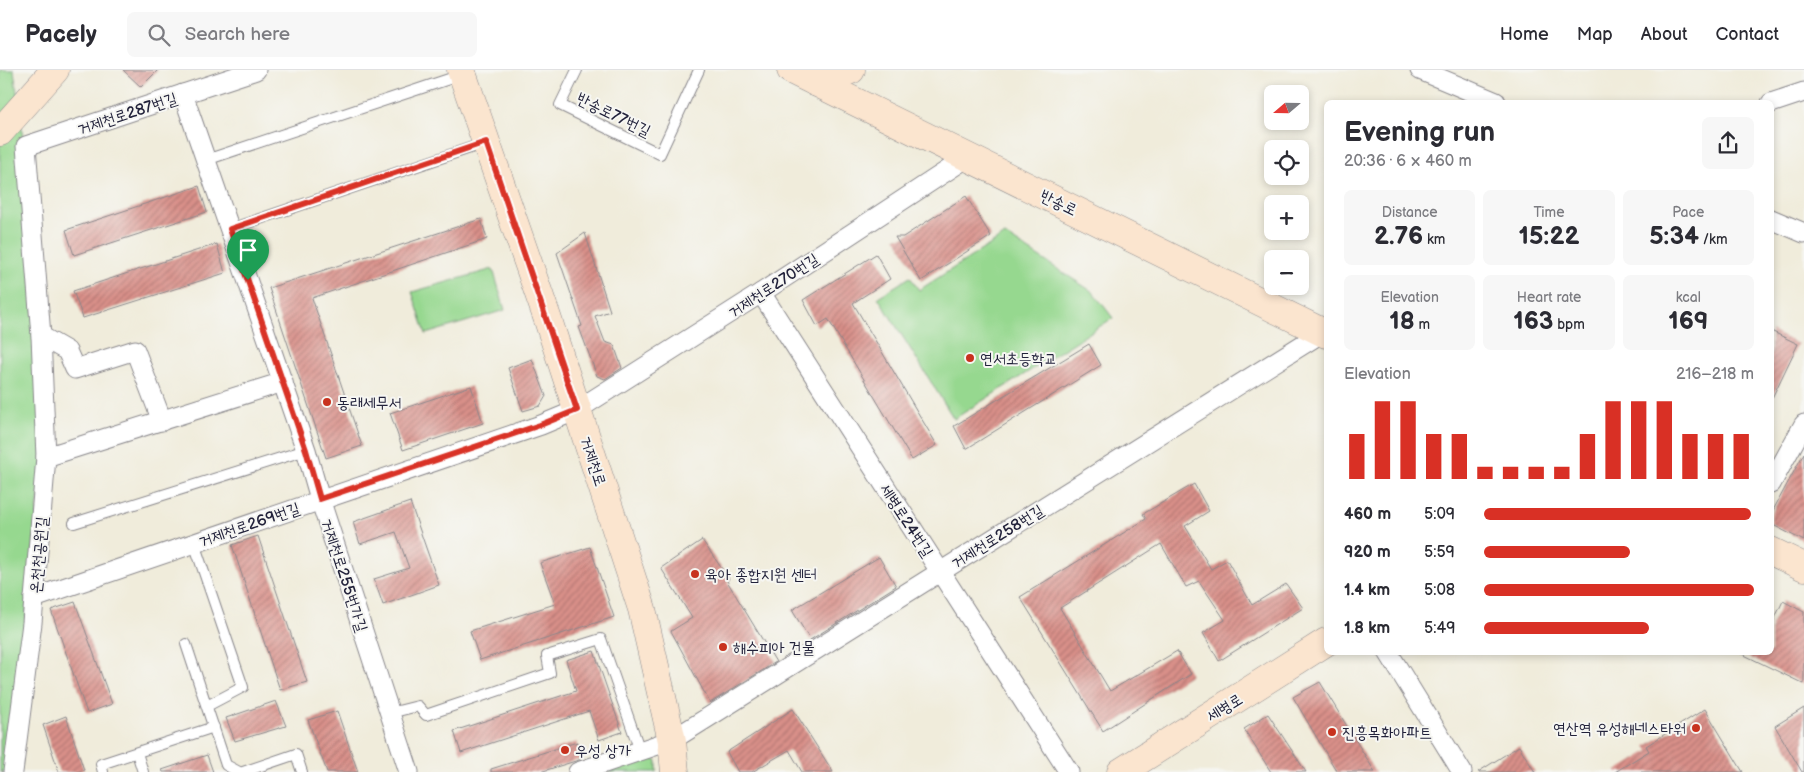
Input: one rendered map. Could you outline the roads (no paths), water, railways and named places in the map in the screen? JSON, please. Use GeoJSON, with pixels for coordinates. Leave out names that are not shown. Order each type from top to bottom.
{"type":"FeatureCollection","features":[{"type":"Feature","properties":{"kind":"main road"},"geometry":{"type":"LineString","coordinates":[[803,76],[851,70]]}},
{"type":"Feature","properties":{"kind":"main road","name":"거제천로"},"geometry":{"type":"LineString","coordinates":[[461,72],[577,410],[642,609],[672,740],[675,772]]}},
{"type":"Feature","properties":{"kind":"main road"},"geometry":{"type":"LineString","coordinates":[[0,132],[51,74]]}},
{"type":"Feature","properties":{"kind":"main road","name":"반송로"},"geometry":{"type":"LineString","coordinates":[[803,76],[1324,333]]}},
{"type":"Feature","properties":{"kind":"main road"},"geometry":{"type":"LineString","coordinates":[[1774,552],[1804,567]]}},
{"type":"Feature","properties":{"kind":"main road","name":"세병로"},"geometry":{"type":"LineString","coordinates":[[1121,772],[1324,643]]}},
{"type":"Feature","properties":{"kind":"street","name":"거제천로287번길"},"geometry":{"type":"LineString","coordinates":[[26,146],[256,70]]}},
{"type":"Feature","properties":{"kind":"street"},"geometry":{"type":"LineString","coordinates":[[1420,70],[1449,76],[1468,97],[1485,100]]}},
{"type":"Feature","properties":{"kind":"street"},"geometry":{"type":"LineString","coordinates":[[1774,102],[1804,92]]}},
{"type":"Feature","properties":{"kind":"street","name":"거제천로255번가길"},"geometry":{"type":"LineString","coordinates":[[184,94],[306,450],[320,499],[409,772]]}},
{"type":"Feature","properties":{"kind":"street","name":"온천천공원길"},"geometry":{"type":"LineString","coordinates":[[13,772],[34,598],[46,456],[41,336],[26,146]]}},
{"type":"Feature","properties":{"kind":"street","name":"거제천로270번길"},"geometry":{"type":"LineString","coordinates":[[577,410],[761,293],[968,157]]}},
{"type":"Feature","properties":{"kind":"street"},"geometry":{"type":"LineString","coordinates":[[1774,220],[1804,233]]}},
{"type":"Feature","properties":{"kind":"street","name":"세병로24번길"},"geometry":{"type":"LineString","coordinates":[[761,293],[1069,772]]}},
{"type":"Feature","properties":{"kind":"street","name":"거제천로258번길"},"geometry":{"type":"LineString","coordinates":[[578,772],[672,740],[1324,334]]}},
{"type":"Feature","properties":{"kind":"street"},"geometry":{"type":"LineString","coordinates":[[41,336],[67,351],[75,368],[135,350],[162,421]]}},
{"type":"Feature","properties":{"kind":"street"},"geometry":{"type":"LineString","coordinates":[[46,456],[283,382]]}},
{"type":"Feature","properties":{"kind":"street","name":"거제천로269번길"},"geometry":{"type":"LineString","coordinates":[[34,598],[540,425],[577,410]]}},
{"type":"Feature","properties":{"kind":"street"},"geometry":{"type":"LineString","coordinates":[[1774,479],[1804,424]]}},
{"type":"Feature","properties":{"kind":"street"},"geometry":{"type":"LineString","coordinates":[[1390,655],[1462,772]]}},
{"type":"Feature","properties":{"kind":"lane","name":"반송로77번길"},"geometry":{"type":"LineString","coordinates":[[577,70],[560,105],[660,154],[700,70]]}},
{"type":"Feature","properties":{"kind":"lane"},"geometry":{"type":"LineString","coordinates":[[206,160],[461,72]]}},
{"type":"Feature","properties":{"kind":"lane"},"geometry":{"type":"LineString","coordinates":[[230,229],[486,142]]}},
{"type":"Feature","properties":{"kind":"lane"},"geometry":{"type":"LineString","coordinates":[[74,523],[306,450]]}},
{"type":"Feature","properties":{"kind":"lane"},"geometry":{"type":"LineString","coordinates":[[194,543],[243,687],[207,706]]}},
{"type":"Feature","properties":{"kind":"lane"},"geometry":{"type":"LineString","coordinates":[[390,714],[418,706],[426,715],[550,672],[547,656],[601,639],[640,751]]}},
{"type":"Feature","properties":{"kind":"lane"},"geometry":{"type":"LineString","coordinates":[[186,644],[226,765],[239,772]]}},
{"type":"Feature","properties":{"kind":"lane"},"geometry":{"type":"LineString","coordinates":[[103,772],[101,764],[214,727]]}},
{"type":"Feature","properties":{"kind":"lane"},"geometry":{"type":"LineString","coordinates":[[137,753],[143,772]]}},
{"type":"Feature","properties":{"kind":"lane"},"geometry":{"type":"LineString","coordinates":[[243,772],[296,754],[302,772]]}},
{"type":"Feature","properties":{"kind":"place","name":"연서초등학교"},"geometry":{"type":"Point","coordinates":[970,358]}},
{"type":"Feature","properties":{"kind":"place","name":"동래세무서"},"geometry":{"type":"Point","coordinates":[327,402]}},
{"type":"Feature","properties":{"kind":"place","name":"육아 종합지원 센터"},"geometry":{"type":"Point","coordinates":[695,574]}},
{"type":"Feature","properties":{"kind":"place","name":"해수피아 건물"},"geometry":{"type":"Point","coordinates":[723,647]}},
{"type":"Feature","properties":{"kind":"place","name":"연산역 유성해네스타워"},"geometry":{"type":"Point","coordinates":[1696,728]}},
{"type":"Feature","properties":{"kind":"place","name":"진흥목화아파트"},"geometry":{"type":"Point","coordinates":[1332,732]}},
{"type":"Feature","properties":{"kind":"place","name":"우성 상가"},"geometry":{"type":"Point","coordinates":[565,750]}}]}
